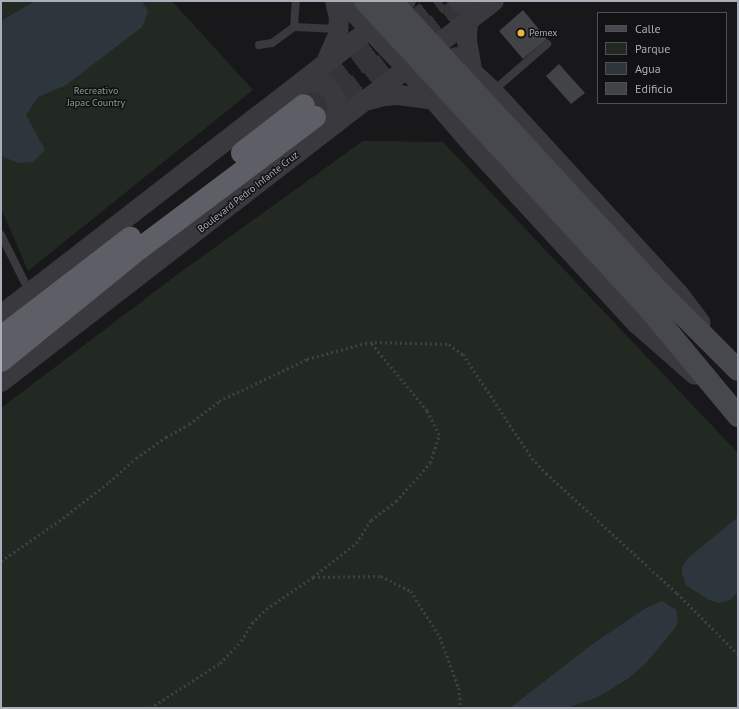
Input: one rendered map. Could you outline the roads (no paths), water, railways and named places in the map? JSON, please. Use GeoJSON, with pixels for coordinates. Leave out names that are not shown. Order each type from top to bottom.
{"type":"FeatureCollection","features":[{"type":"Feature","properties":{"kind":"highway","name":"Boulevard Pedro Infante Cruz"},"geometry":{"type":"LineString","coordinates":[[1,337],[312,109]]}},
{"type":"Feature","properties":{"kind":"highway","name":"Boulevard Pedro Infante Cruz"},"geometry":{"type":"LineString","coordinates":[[1,361],[312,109]]}},
{"type":"Feature","properties":{"kind":"main road"},"geometry":{"type":"LineString","coordinates":[[364,1],[650,296],[738,370]]}},
{"type":"Feature","properties":{"kind":"main road"},"geometry":{"type":"LineString","coordinates":[[401,2],[650,296],[719,394],[738,416]]}},
{"type":"Feature","properties":{"kind":"street"},"geometry":{"type":"LineString","coordinates":[[324,66],[338,35],[339,18],[335,1]]}},
{"type":"Feature","properties":{"kind":"street"},"geometry":{"type":"LineString","coordinates":[[343,1],[407,68],[475,148],[637,324],[719,394]]}},
{"type":"Feature","properties":{"kind":"street"},"geometry":{"type":"LineString","coordinates":[[458,1],[462,3],[491,3]]}},
{"type":"Feature","properties":{"kind":"street"},"geometry":{"type":"LineString","coordinates":[[401,2],[473,74],[493,91],[680,294],[738,370]]}},
{"type":"Feature","properties":{"kind":"street","name":"Boulevard Pedro Infante Cruz"},"geometry":{"type":"LineString","coordinates":[[1,382],[312,109],[324,66],[370,30],[401,2]]}},
{"type":"Feature","properties":{"kind":"street","name":"Boulevard Pedro Infante Cruz"},"geometry":{"type":"LineString","coordinates":[[1,315],[30,293],[312,109],[354,109],[491,3]]}},
{"type":"Feature","properties":{"kind":"street"},"geometry":{"type":"LineString","coordinates":[[468,20],[467,41],[473,74]]}},
{"type":"Feature","properties":{"kind":"street"},"geometry":{"type":"LineString","coordinates":[[354,109],[370,100],[384,96],[410,96],[434,100]]}},
{"type":"Feature","properties":{"kind":"lane"},"geometry":{"type":"LineString","coordinates":[[294,27],[296,1]]}},
{"type":"Feature","properties":{"kind":"lane"},"geometry":{"type":"LineString","coordinates":[[259,45],[272,44],[294,27],[338,29]]}},
{"type":"Feature","properties":{"kind":"lane"},"geometry":{"type":"LineString","coordinates":[[493,91],[547,44]]}},
{"type":"Feature","properties":{"kind":"lane"},"geometry":{"type":"LineString","coordinates":[[1,235],[30,293]]}},
{"type":"Feature","properties":{"kind":"water"},"geometry":{"type":"Polygon","coordinates":[[[35,1],[142,1],[148,11],[142,27],[66,85],[38,97],[26,115],[45,150],[33,162],[18,163],[1,156],[1,21],[35,1]]]}},
{"type":"Feature","properties":{"kind":"water"},"geometry":{"type":"Polygon","coordinates":[[[738,517],[738,592],[730,600],[719,603],[709,600],[686,585],[682,574],[682,568],[687,559],[738,517]]]}},
{"type":"Feature","properties":{"kind":"water"},"geometry":{"type":"Polygon","coordinates":[[[662,601],[676,610],[678,620],[676,627],[646,663],[629,678],[598,697],[567,708],[510,708],[594,643],[646,608],[662,601]]]}},
{"type":"Feature","properties":{"kind":"tunnel"},"geometry":{"type":"LineString","coordinates":[[304,105],[441,1]]}},
{"type":"Feature","properties":{"kind":"tunnel"},"geometry":{"type":"LineString","coordinates":[[315,117],[468,1]]}},
{"type":"Feature","properties":{"kind":"place","name":"Pemex"},"geometry":{"type":"Point","coordinates":[521,33]}},
{"type":"Feature","properties":{"kind":"park label","name":"Recreativo Japac Country"},"geometry":{"type":"Point","coordinates":[96,96]}}]}
